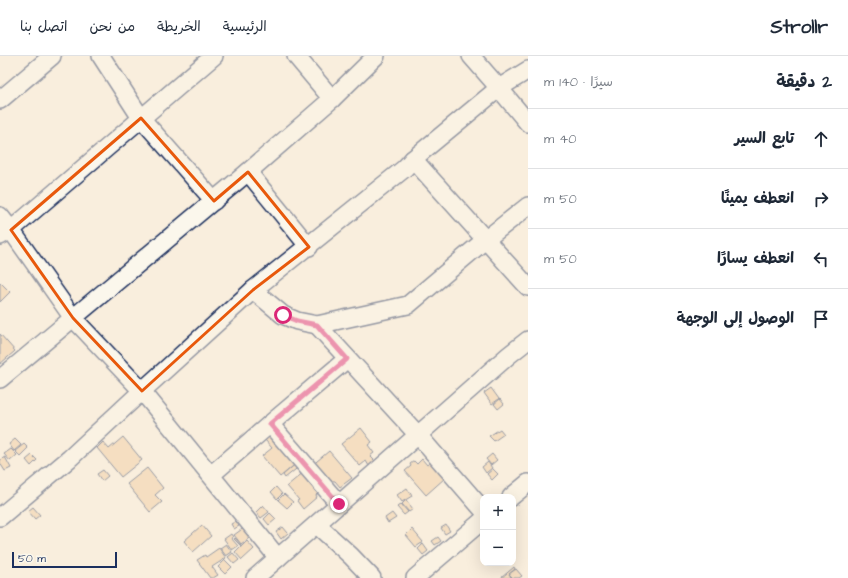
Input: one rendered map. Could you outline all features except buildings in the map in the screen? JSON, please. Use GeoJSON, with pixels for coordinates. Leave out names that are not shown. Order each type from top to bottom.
{"type":"FeatureCollection","features":[{"type":"Feature","properties":{"kind":"street"},"geometry":{"type":"LineString","coordinates":[[0,100],[52,56]]}},
{"type":"Feature","properties":{"kind":"street"},"geometry":{"type":"LineString","coordinates":[[101,56],[141,118],[214,201]]}},
{"type":"Feature","properties":{"kind":"street"},"geometry":{"type":"LineString","coordinates":[[6,233],[214,56]]}},
{"type":"Feature","properties":{"kind":"street"},"geometry":{"type":"LineString","coordinates":[[296,56],[332,99]]}},
{"type":"Feature","properties":{"kind":"street"},"geometry":{"type":"LineString","coordinates":[[0,379],[248,172],[332,99],[376,56]]}},
{"type":"Feature","properties":{"kind":"street"},"geometry":{"type":"LineString","coordinates":[[471,56],[528,124]]}},
{"type":"Feature","properties":{"kind":"street"},"geometry":{"type":"LineString","coordinates":[[0,517],[69,459],[253,290],[309,247],[499,88],[528,70]]}},
{"type":"Feature","properties":{"kind":"street"},"geometry":{"type":"LineString","coordinates":[[413,160],[528,287]]}},
{"type":"Feature","properties":{"kind":"street"},"geometry":{"type":"LineString","coordinates":[[248,172],[309,247]]}},
{"type":"Feature","properties":{"kind":"street"},"geometry":{"type":"LineString","coordinates":[[253,290],[283,315],[297,321],[317,325],[408,305],[528,206]]}},
{"type":"Feature","properties":{"kind":"street"},"geometry":{"type":"LineString","coordinates":[[0,216],[6,233],[73,318],[142,391],[278,558]]}},
{"type":"Feature","properties":{"kind":"street"},"geometry":{"type":"LineString","coordinates":[[317,325],[418,435],[480,507]]}},
{"type":"Feature","properties":{"kind":"street"},"geometry":{"type":"LineString","coordinates":[[255,578],[528,340]]}},
{"type":"Feature","properties":{"kind":"street"},"geometry":{"type":"LineString","coordinates":[[211,475],[347,359]]}},
{"type":"Feature","properties":{"kind":"street"},"geometry":{"type":"LineString","coordinates":[[270,424],[339,504]]}},
{"type":"Feature","properties":{"kind":"street"},"geometry":{"type":"LineString","coordinates":[[415,578],[480,523]]}},
{"type":"Feature","properties":{"kind":"street"},"geometry":{"type":"LineString","coordinates":[[317,525],[351,556],[372,578]]}},
{"type":"Feature","properties":{"kind":"highlighted area"},"geometry":{"type":"Polygon","coordinates":[[[141,118],[214,201],[248,172],[309,247],[253,290],[142,391],[73,318],[11,230],[141,118]]]}},
{"type":"Feature","properties":{"kind":"route"},"geometry":{"type":"LineString","coordinates":[[283,315],[297,321],[317,325],[347,359],[270,424],[339,504]]}}]}
